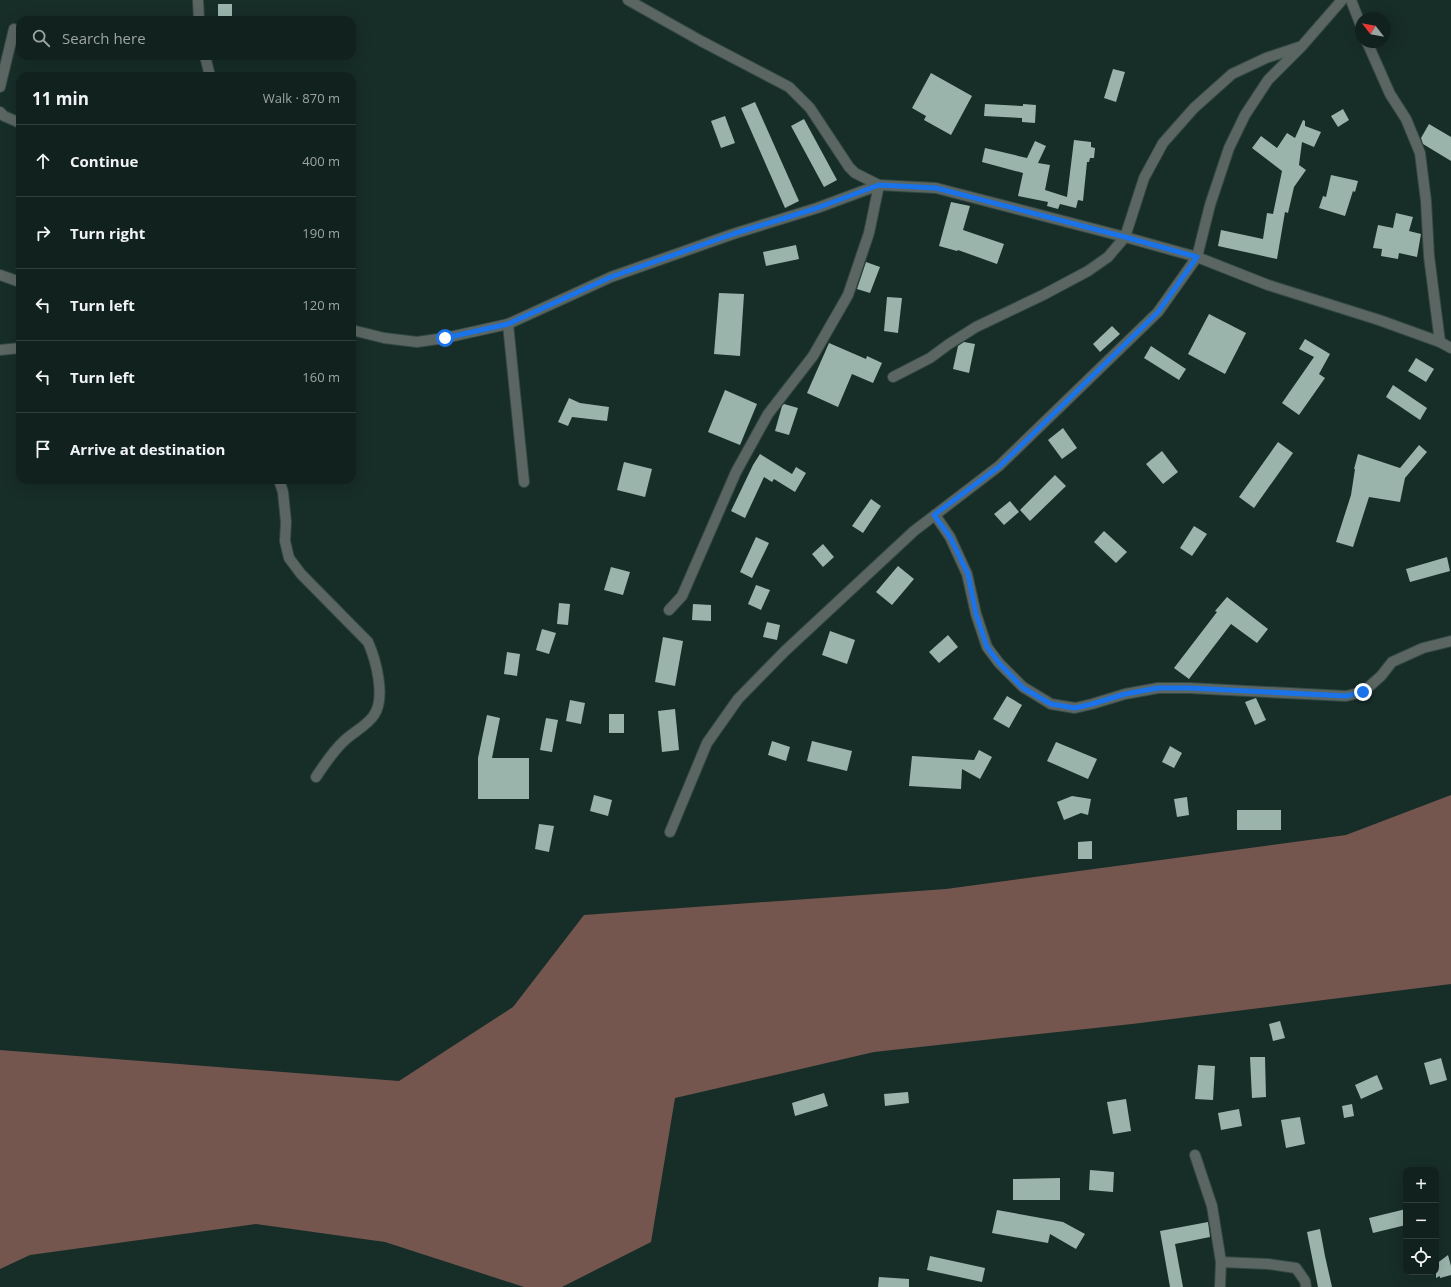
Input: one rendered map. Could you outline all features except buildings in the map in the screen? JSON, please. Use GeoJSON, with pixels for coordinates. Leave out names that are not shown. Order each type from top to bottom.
{"type":"FeatureCollection","features":[{"type":"Feature","properties":{"kind":"street"},"geometry":{"type":"LineString","coordinates":[[198,0],[199,16]]}},
{"type":"Feature","properties":{"kind":"street"},"geometry":{"type":"LineString","coordinates":[[628,0],[789,87],[810,108],[849,167],[855,173],[879,185]]}},
{"type":"Feature","properties":{"kind":"street"},"geometry":{"type":"LineString","coordinates":[[670,832],[707,743],[738,699],[841,598],[914,531],[1000,466],[1158,312],[1197,257],[1210,205],[1229,148],[1245,115],[1268,80],[1301,47],[1342,0]]}},
{"type":"Feature","properties":{"kind":"street"},"geometry":{"type":"LineString","coordinates":[[1352,0],[1356,12]]}},
{"type":"Feature","properties":{"kind":"street"},"geometry":{"type":"LineString","coordinates":[[0,87],[14,29]]}},
{"type":"Feature","properties":{"kind":"street"},"geometry":{"type":"LineString","coordinates":[[893,376],[930,358],[976,327],[1043,295],[1088,271],[1108,257],[1125,237],[1144,178],[1164,143],[1194,108],[1232,74],[1266,58],[1301,47]]}},
{"type":"Feature","properties":{"kind":"street"},"geometry":{"type":"LineString","coordinates":[[1370,48],[1390,94],[1406,120],[1420,153],[1426,201],[1429,256],[1440,342]]}},
{"type":"Feature","properties":{"kind":"street"},"geometry":{"type":"LineString","coordinates":[[207,60],[209,72]]}},
{"type":"Feature","properties":{"kind":"street"},"geometry":{"type":"LineString","coordinates":[[0,112],[4,116],[16,121]]}},
{"type":"Feature","properties":{"kind":"street"},"geometry":{"type":"LineString","coordinates":[[669,610],[682,596],[736,472],[768,414],[813,356],[848,295],[869,233],[879,185]]}},
{"type":"Feature","properties":{"kind":"street"},"geometry":{"type":"LineString","coordinates":[[356,331],[384,338],[417,342],[445,338],[508,324],[611,277],[733,234],[817,208],[879,185],[936,188],[1197,257],[1268,285],[1379,320],[1440,342],[1451,348]]}},
{"type":"Feature","properties":{"kind":"street"},"geometry":{"type":"LineString","coordinates":[[0,275],[16,281]]}},
{"type":"Feature","properties":{"kind":"street"},"geometry":{"type":"LineString","coordinates":[[508,324],[524,482]]}},
{"type":"Feature","properties":{"kind":"street"},"geometry":{"type":"LineString","coordinates":[[0,350],[16,348]]}},
{"type":"Feature","properties":{"kind":"street"},"geometry":{"type":"LineString","coordinates":[[280,484],[283,492],[286,522],[285,541],[289,558],[301,574],[368,642],[374,654],[380,689],[378,708],[374,716],[343,742],[316,777]]}},
{"type":"Feature","properties":{"kind":"street"},"geometry":{"type":"LineString","coordinates":[[934,515],[950,537],[968,574],[976,614],[987,647],[999,663],[1023,688],[1051,704],[1075,708],[1125,694],[1158,688],[1189,688],[1346,696],[1363,692],[1381,676],[1392,662],[1422,648],[1451,641]]}},
{"type":"Feature","properties":{"kind":"street"},"geometry":{"type":"LineString","coordinates":[[1195,1154],[1212,1206],[1221,1262],[1220,1287]]}},
{"type":"Feature","properties":{"kind":"street"},"geometry":{"type":"LineString","coordinates":[[1221,1262],[1268,1264],[1296,1268],[1305,1281],[1306,1287]]}},
{"type":"Feature","properties":{"kind":"shaded area"},"geometry":{"type":"Polygon","coordinates":[[[1451,795],[1451,984],[1132,1024],[874,1052],[675,1098],[651,1242],[562,1287],[524,1287],[385,1242],[256,1224],[30,1255],[0,1269],[0,1050],[399,1081],[513,1007],[584,915],[946,889],[1346,835],[1451,795]]]}},
{"type":"Feature","properties":{"kind":"route"},"geometry":{"type":"LineString","coordinates":[[445,338],[508,324],[611,277],[733,234],[817,208],[879,185],[936,188],[1197,257],[1158,312],[1089,380],[1000,466],[934,515],[950,537],[968,574],[976,614],[987,647],[999,663],[1023,688],[1051,704],[1075,708],[1125,694],[1158,688],[1189,688],[1236,692],[1346,696],[1363,692]]}}]}
